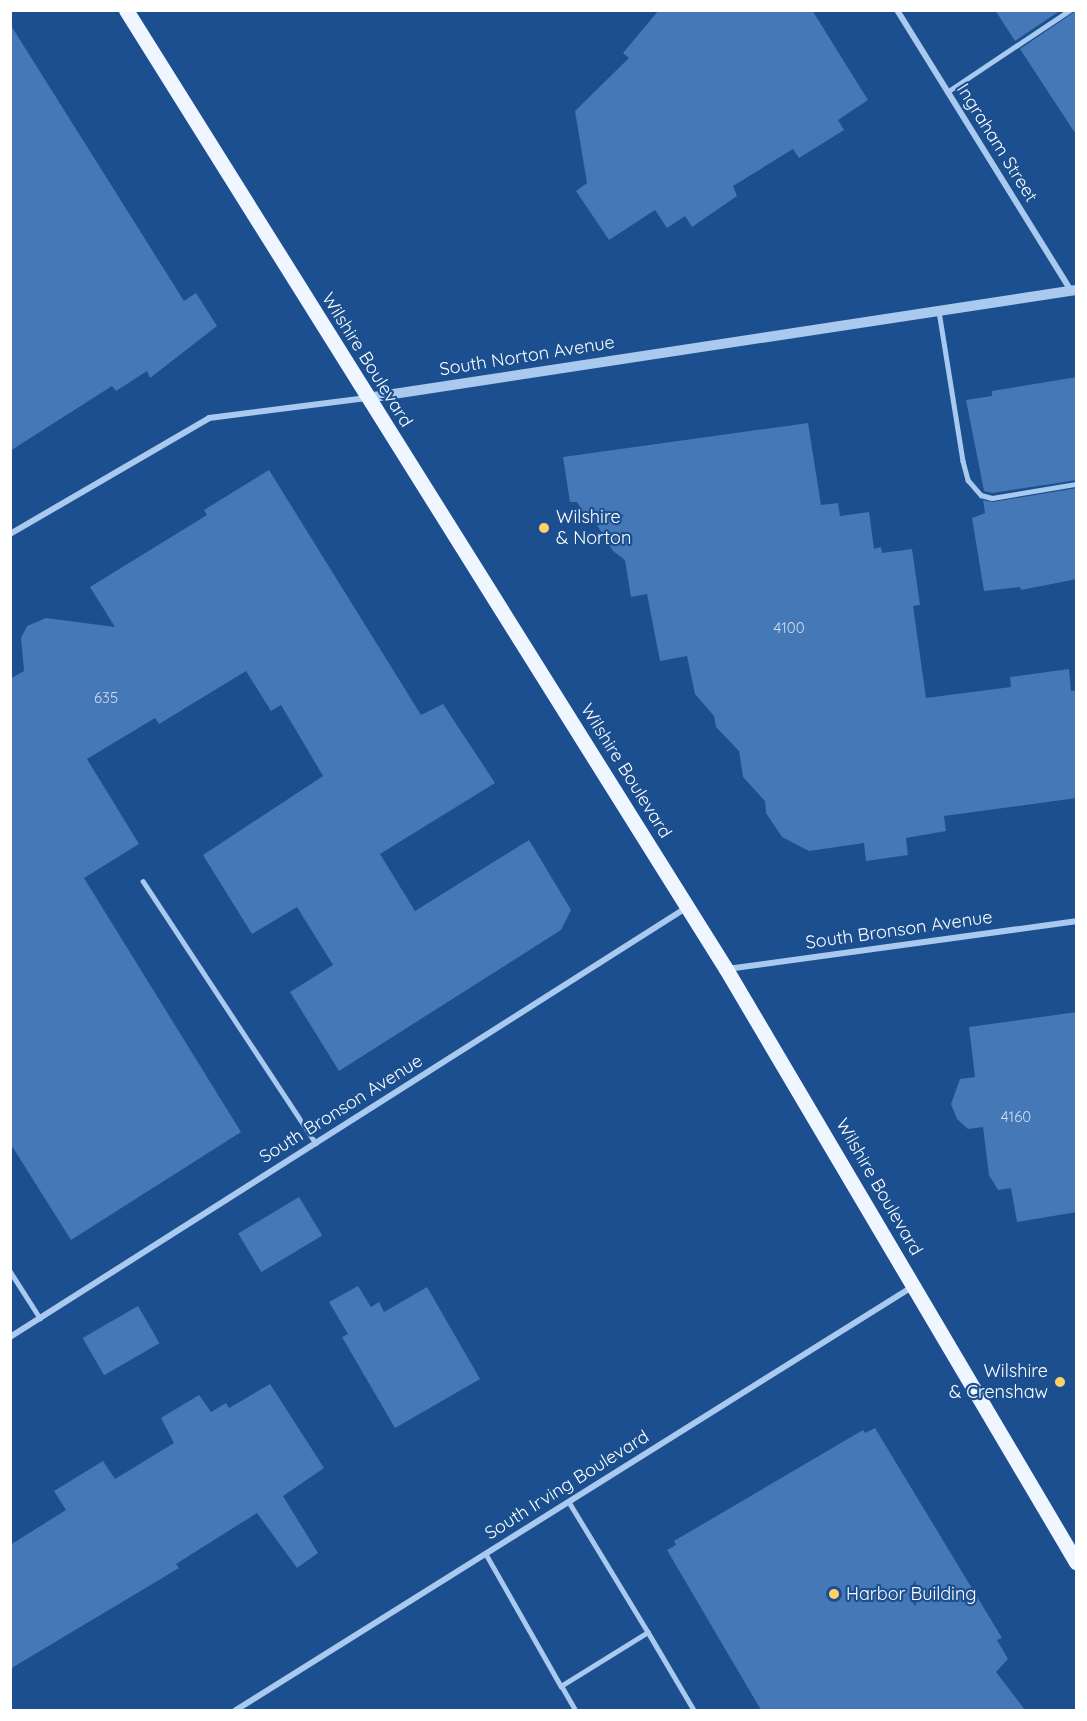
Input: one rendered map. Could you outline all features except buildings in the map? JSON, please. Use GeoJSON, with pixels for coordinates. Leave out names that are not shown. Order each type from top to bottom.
{"type":"FeatureCollection","features":[{"type":"Feature","properties":{"kind":"main road","name":"Wilshire Boulevard"},"geometry":{"type":"LineString","coordinates":[[126,10],[726,969],[1077,1562]]}},
{"type":"Feature","properties":{"kind":"street","name":"Ingraham Street"},"geometry":{"type":"LineString","coordinates":[[897,10],[1074,290]]}},
{"type":"Feature","properties":{"kind":"street","name":"South Norton Avenue"},"geometry":{"type":"LineString","coordinates":[[10,534],[209,418],[367,398],[1074,290]]}},
{"type":"Feature","properties":{"kind":"street","name":"South Bronson Avenue"},"geometry":{"type":"LineString","coordinates":[[10,1337],[687,907]]}},
{"type":"Feature","properties":{"kind":"street","name":"South Bronson Avenue"},"geometry":{"type":"LineString","coordinates":[[726,969],[1077,921]]}},
{"type":"Feature","properties":{"kind":"street","name":"South Irving Boulevard"},"geometry":{"type":"LineString","coordinates":[[237,1710],[914,1286]]}},
{"type":"Feature","properties":{"kind":"lane"},"geometry":{"type":"LineString","coordinates":[[948,92],[1070,10]]}},
{"type":"Feature","properties":{"kind":"lane"},"geometry":{"type":"LineString","coordinates":[[939,310],[968,480],[981,495],[992,498],[1077,484]]}},
{"type":"Feature","properties":{"kind":"lane"},"geometry":{"type":"LineString","coordinates":[[143,881],[316,1143]]}},
{"type":"Feature","properties":{"kind":"lane"},"geometry":{"type":"LineString","coordinates":[[10,1271],[40,1318]]}},
{"type":"Feature","properties":{"kind":"lane"},"geometry":{"type":"LineString","coordinates":[[569,1502],[694,1710]]}},
{"type":"Feature","properties":{"kind":"lane"},"geometry":{"type":"LineString","coordinates":[[486,1554],[575,1710]]}},
{"type":"Feature","properties":{"kind":"lane"},"geometry":{"type":"LineString","coordinates":[[561,1686],[648,1632]]}},
{"type":"Feature","properties":{"kind":"place","name":"Wilshire & Norton"},"geometry":{"type":"Point","coordinates":[544,528]}},
{"type":"Feature","properties":{"kind":"place","name":"Wilshire & Crenshaw"},"geometry":{"type":"Point","coordinates":[1060,1382]}},
{"type":"Feature","properties":{"kind":"place","name":"Harbor Building"},"geometry":{"type":"Point","coordinates":[834,1594]}}]}
